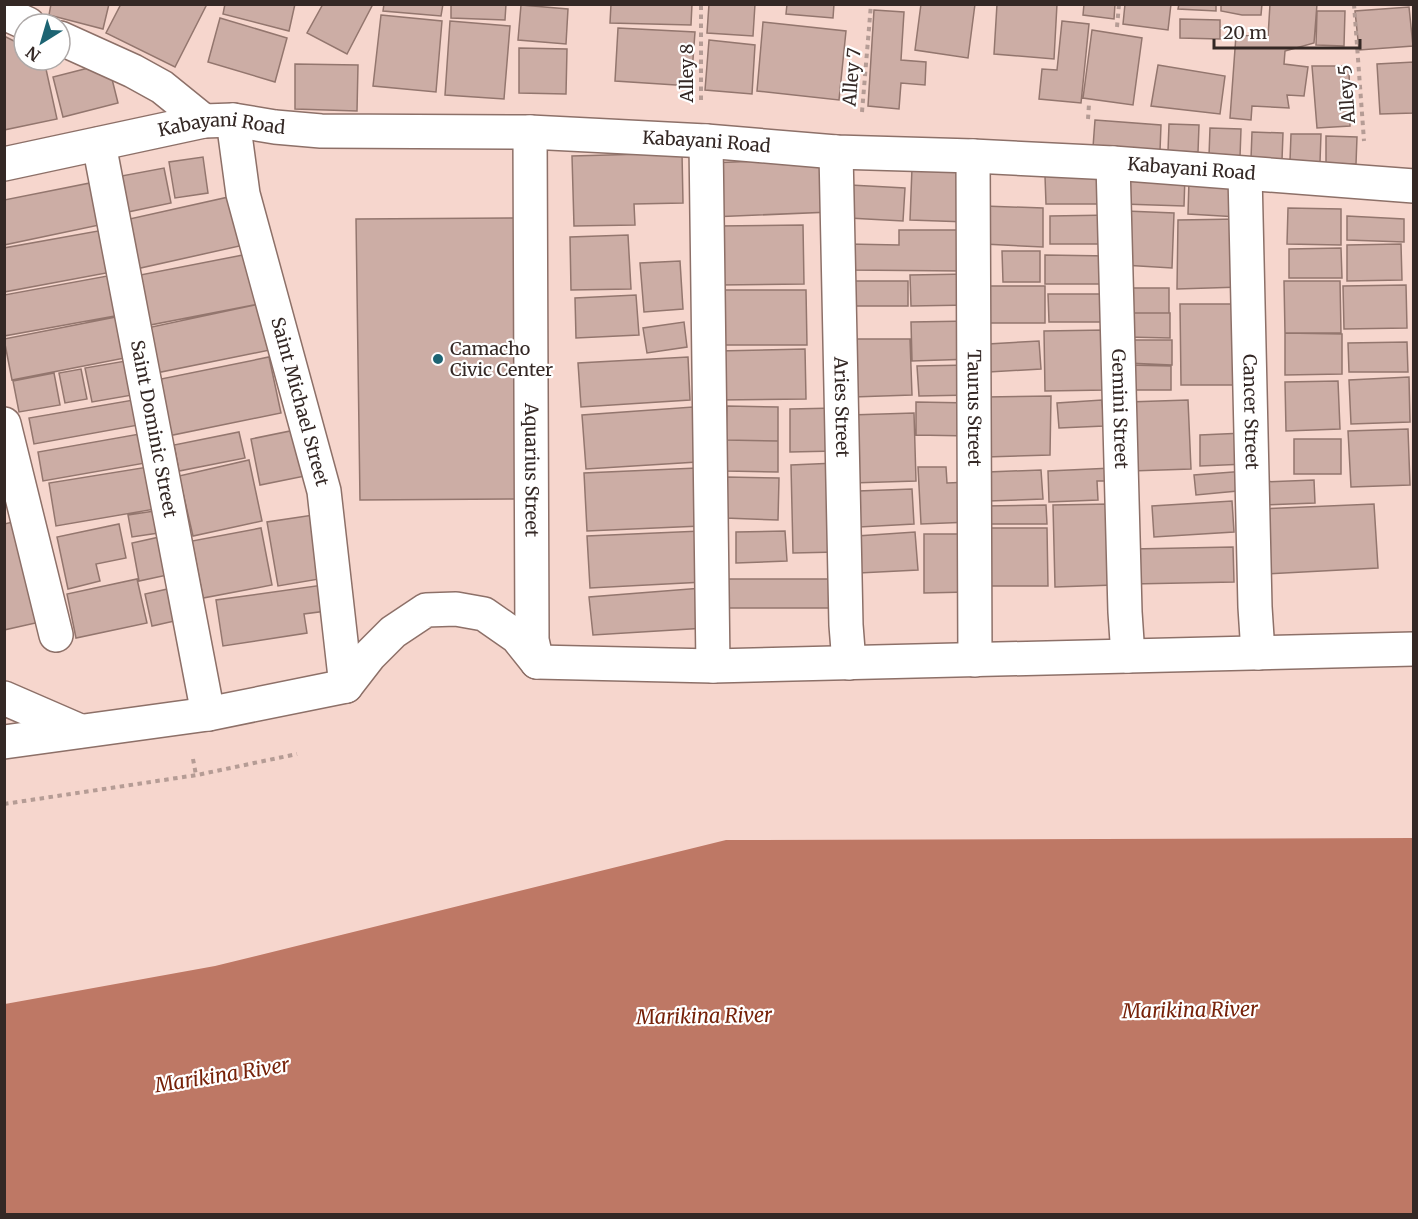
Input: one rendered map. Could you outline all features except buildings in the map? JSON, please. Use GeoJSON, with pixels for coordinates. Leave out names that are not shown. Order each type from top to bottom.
{"type":"FeatureCollection","features":[{"type":"Feature","properties":{"kind":"street"},"geometry":{"type":"LineString","coordinates":[[72,43],[133,71],[218,120]]}},
{"type":"Feature","properties":{"kind":"street","name":"Kabayani Road"},"geometry":{"type":"LineString","coordinates":[[4,164],[218,120],[321,131],[530,132],[703,141],[847,152],[1113,163],[1413,186]]}},
{"type":"Feature","properties":{"kind":"street","name":"Saint Michael Street"},"geometry":{"type":"LineString","coordinates":[[218,120],[243,194],[324,491],[346,686]]}},
{"type":"Feature","properties":{"kind":"street","name":"Aquarius Street"},"geometry":{"type":"LineString","coordinates":[[530,132],[532,640],[537,662]]}},
{"type":"Feature","properties":{"kind":"street"},"geometry":{"type":"LineString","coordinates":[[703,141],[713,666]]}},
{"type":"Feature","properties":{"kind":"street","name":"Saint Dominic Street"},"geometry":{"type":"LineString","coordinates":[[99,144],[208,714]]}},
{"type":"Feature","properties":{"kind":"street","name":"Aries Street"},"geometry":{"type":"LineString","coordinates":[[847,152],[846,625],[849,663]]}},
{"type":"Feature","properties":{"kind":"street","name":"Taurus Street"},"geometry":{"type":"LineString","coordinates":[[973,156],[975,660]]}},
{"type":"Feature","properties":{"kind":"street","name":"Gemini Street"},"geometry":{"type":"LineString","coordinates":[[1113,163],[1128,656]]}},
{"type":"Feature","properties":{"kind":"street","name":"Cancer Street"},"geometry":{"type":"LineString","coordinates":[[1245,174],[1258,653]]}},
{"type":"Feature","properties":{"kind":"street"},"geometry":{"type":"LineString","coordinates":[[4,424],[56,635]]}},
{"type":"Feature","properties":{"kind":"street"},"geometry":{"type":"LineString","coordinates":[[4,742],[208,714],[346,686],[370,655],[393,632],[426,610],[456,609],[484,614],[517,637],[537,662],[713,666],[1413,649]]}},
{"type":"Feature","properties":{"kind":"street"},"geometry":{"type":"LineString","coordinates":[[4,698],[80,731]]}},
{"type":"Feature","properties":{"kind":"path","name":"Alley 8"},"geometry":{"type":"LineString","coordinates":[[701,4],[703,141]]}},
{"type":"Feature","properties":{"kind":"path","name":"Alley 7"},"geometry":{"type":"LineString","coordinates":[[847,152],[871,4]]}},
{"type":"Feature","properties":{"kind":"path"},"geometry":{"type":"LineString","coordinates":[[1117,27],[1119,4]]}},
{"type":"Feature","properties":{"kind":"path","name":"Alley 5"},"geometry":{"type":"LineString","coordinates":[[1354,4],[1366,182]]}},
{"type":"Feature","properties":{"kind":"path"},"geometry":{"type":"LineString","coordinates":[[4,804],[196,775],[297,754]]}},
{"type":"Feature","properties":{"kind":"water","name":"Marikina River"},"geometry":{"type":"Polygon","coordinates":[[[1413,838],[1413,1214],[5,1214],[5,1004],[215,966],[726,840],[1413,838]]]}},
{"type":"Feature","properties":{"kind":"place","name":"Camacho Civic Center"},"geometry":{"type":"Point","coordinates":[438,359]}}]}
